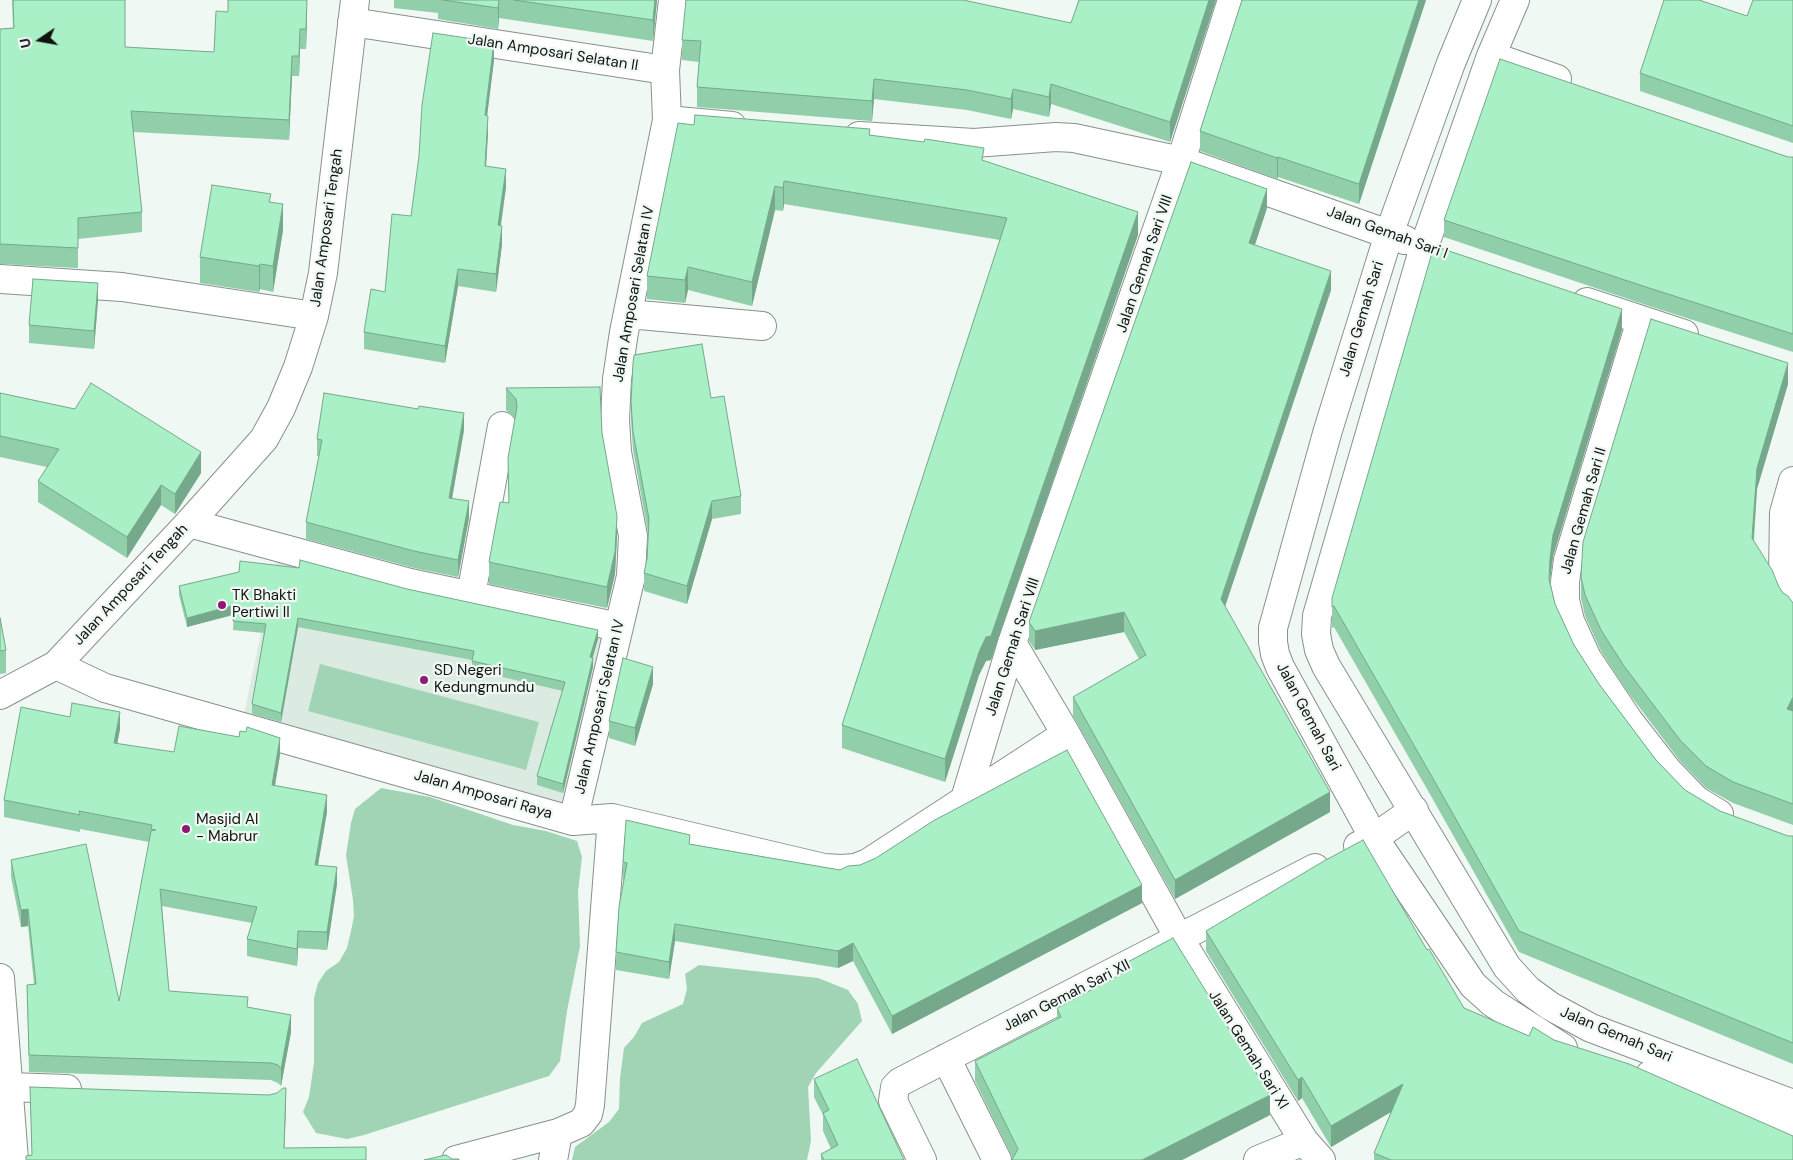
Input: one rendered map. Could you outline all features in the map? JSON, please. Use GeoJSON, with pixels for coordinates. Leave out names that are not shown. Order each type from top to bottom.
{"type":"FeatureCollection","features":[{"type":"Feature","properties":{"kind":"street","name":"Jalan Amposari Selatan IV"},"geometry":{"type":"LineString","coordinates":[[573,821],[631,576],[633,536],[617,452],[615,420],[617,379],[624,332],[667,120],[665,70],[673,0]]}},
{"type":"Feature","properties":{"kind":"street","name":"Jalan Gemah Sari VIII"},"geometry":{"type":"LineString","coordinates":[[965,799],[1012,643],[1181,161],[1232,0]]}},
{"type":"Feature","properties":{"kind":"street","name":"Jalan Gemah Sari"},"geometry":{"type":"LineString","coordinates":[[1477,0],[1451,63],[1389,234],[1328,430],[1273,628],[1273,642],[1280,667],[1374,838],[1473,985],[1493,1003],[1559,1046],[1587,1056],[1598,1030]]}},
{"type":"Feature","properties":{"kind":"street","name":"Jalan Gemah Sari"},"geometry":{"type":"LineString","coordinates":[[1515,0],[1491,56],[1434,250],[1317,616],[1316,634],[1319,650],[1326,666],[1507,967],[1528,990],[1567,1017],[1793,1104]]}},
{"type":"Feature","properties":{"kind":"street","name":"Jalan Amposari Selatan II"},"geometry":{"type":"LineString","coordinates":[[354,11],[665,70]]}},
{"type":"Feature","properties":{"kind":"street","name":"Jalan Amposari Tengah"},"geometry":{"type":"LineString","coordinates":[[56,665],[189,523],[264,439],[281,408],[298,367],[314,316],[323,273],[354,11]]}},
{"type":"Feature","properties":{"kind":"street"},"geometry":{"type":"LineString","coordinates":[[1491,56],[1576,85]]}},
{"type":"Feature","properties":{"kind":"street"},"geometry":{"type":"LineString","coordinates":[[667,120],[754,128]]}},
{"type":"Feature","properties":{"kind":"street"},"geometry":{"type":"LineString","coordinates":[[831,134],[974,143],[1065,137],[1181,161]]}},
{"type":"Feature","properties":{"kind":"street","name":"Jalan Gemah Sari I"},"geometry":{"type":"LineString","coordinates":[[1181,161],[1434,250]]}},
{"type":"Feature","properties":{"kind":"street"},"geometry":{"type":"LineString","coordinates":[[0,279],[122,287],[314,316]]}},
{"type":"Feature","properties":{"kind":"street"},"geometry":{"type":"LineString","coordinates":[[1566,295],[1708,342]]}},
{"type":"Feature","properties":{"kind":"street"},"geometry":{"type":"LineString","coordinates":[[628,314],[762,326]]}},
{"type":"Feature","properties":{"kind":"street","name":"Jalan Gemah Sari II"},"geometry":{"type":"LineString","coordinates":[[1641,320],[1568,560],[1565,600],[1570,621],[1587,658],[1620,708],[1657,756],[1696,800],[1726,818],[1742,824]]}},
{"type":"Feature","properties":{"kind":"street"},"geometry":{"type":"LineString","coordinates":[[470,595],[502,426]]}},
{"type":"Feature","properties":{"kind":"street"},"geometry":{"type":"LineString","coordinates":[[1793,482],[1784,513],[1783,576],[1793,602]]}},
{"type":"Feature","properties":{"kind":"street"},"geometry":{"type":"LineString","coordinates":[[189,523],[410,582],[620,627]]}},
{"type":"Feature","properties":{"kind":"street"},"geometry":{"type":"LineString","coordinates":[[1012,643],[1066,734],[1179,938]]}},
{"type":"Feature","properties":{"kind":"street"},"geometry":{"type":"LineString","coordinates":[[0,695],[56,665]]}},
{"type":"Feature","properties":{"kind":"street","name":"Jalan Amposari Raya"},"geometry":{"type":"LineString","coordinates":[[56,665],[105,688],[573,821],[612,818],[824,868],[855,868],[868,863],[965,799]]}},
{"type":"Feature","properties":{"kind":"street"},"geometry":{"type":"LineString","coordinates":[[965,799],[1066,734]]}},
{"type":"Feature","properties":{"kind":"street","name":"Jalan Gemah Sari XII"},"geometry":{"type":"LineString","coordinates":[[922,1160],[896,1109],[894,1093],[895,1087],[900,1082],[1374,838],[1414,810]]}},
{"type":"Feature","properties":{"kind":"street"},"geometry":{"type":"LineString","coordinates":[[456,1160],[558,1132],[581,1123],[585,1119],[590,1105],[612,818]]}},
{"type":"Feature","properties":{"kind":"street","name":"Jalan Gemah Sari XI"},"geometry":{"type":"LineString","coordinates":[[1179,938],[1312,1150]]}},
{"type":"Feature","properties":{"kind":"street"},"geometry":{"type":"LineString","coordinates":[[0,978],[14,1160]]}},
{"type":"Feature","properties":{"kind":"street"},"geometry":{"type":"LineString","coordinates":[[946,1058],[997,1160]]}},
{"type":"Feature","properties":{"kind":"street","name":"Jalan Gemah Sari"},"geometry":{"type":"LineString","coordinates":[[1626,1068],[1793,1130]]}},
{"type":"Feature","properties":{"kind":"street"},"geometry":{"type":"LineString","coordinates":[[9,1087],[95,1090]]}},
{"type":"Feature","properties":{"kind":"street"},"geometry":{"type":"LineString","coordinates":[[553,1160],[558,1132]]}},
{"type":"Feature","properties":{"kind":"street"},"geometry":{"type":"LineString","coordinates":[[1258,1160],[1312,1150]]}},
{"type":"Feature","properties":{"kind":"shaded area","name":"SD Negeri Kedungmundu"},"geometry":{"type":"Polygon","coordinates":[[[276,562],[608,636],[566,807],[242,724],[276,562]]]}},
{"type":"Feature","properties":{"kind":"green space"},"geometry":{"type":"Polygon","coordinates":[[[320,664],[539,722],[526,770],[308,711],[320,664]]]}},
{"type":"Feature","properties":{"kind":"green space"},"geometry":{"type":"Polygon","coordinates":[[[381,788],[430,797],[513,825],[546,831],[577,841],[582,857],[578,892],[580,946],[567,1011],[560,1061],[549,1076],[347,1139],[316,1133],[303,1112],[309,1097],[314,1063],[314,998],[318,983],[326,971],[339,962],[347,948],[351,931],[354,916],[353,900],[346,855],[355,809],[381,788]]]}},
{"type":"Feature","properties":{"kind":"green space"},"geometry":{"type":"Polygon","coordinates":[[[699,965],[818,978],[848,990],[858,1004],[862,1021],[816,1073],[808,1087],[811,1141],[807,1160],[572,1160],[575,1147],[609,1122],[619,1109],[620,1078],[624,1048],[634,1037],[642,1023],[683,1004],[687,989],[685,974],[699,965]]]}},
{"type":"Feature","properties":{"kind":"building"},"geometry":{"type":"Polygon","coordinates":[[[13,0],[125,0],[125,47],[214,52],[216,11],[228,12],[228,0],[307,0],[306,29],[300,29],[299,56],[292,56],[289,120],[131,111],[142,212],[78,218],[78,248],[0,244],[0,29],[14,28],[13,0]]]}},
{"type":"Feature","properties":{"kind":"building"},"geometry":{"type":"Polygon","coordinates":[[[443,0],[499,0],[498,8],[443,0]]]}},
{"type":"Feature","properties":{"kind":"building"},"geometry":{"type":"Polygon","coordinates":[[[514,0],[655,0],[653,20],[514,0]]]}},
{"type":"Feature","properties":{"kind":"building"},"geometry":{"type":"Polygon","coordinates":[[[686,0],[963,0],[1071,23],[1079,0],[1209,0],[1170,122],[1051,84],[1049,97],[1013,89],[1011,99],[967,90],[874,79],[872,101],[697,87],[701,41],[682,40],[686,0]]]}},
{"type":"Feature","properties":{"kind":"building"},"geometry":{"type":"Polygon","coordinates":[[[1242,0],[1419,0],[1359,184],[1200,131],[1242,0]]]}},
{"type":"Feature","properties":{"kind":"building"},"geometry":{"type":"Polygon","coordinates":[[[1664,0],[1699,0],[1747,16],[1753,0],[1793,0],[1793,126],[1640,73],[1664,0]]]}},
{"type":"Feature","properties":{"kind":"building"},"geometry":{"type":"Polygon","coordinates":[[[433,33],[494,42],[485,115],[488,116],[485,166],[506,169],[498,225],[502,226],[496,274],[458,269],[445,346],[364,332],[371,289],[385,292],[392,214],[411,216],[419,156],[422,105],[433,33]]]}},
{"type":"Feature","properties":{"kind":"building"},"geometry":{"type":"Polygon","coordinates":[[[1500,59],[1788,157],[1793,157],[1793,334],[1444,220],[1500,59]]]}},
{"type":"Feature","properties":{"kind":"building"},"geometry":{"type":"Polygon","coordinates":[[[695,115],[870,129],[869,135],[924,142],[925,139],[984,148],[982,160],[1138,212],[991,636],[986,637],[979,652],[945,759],[842,725],[1007,218],[784,181],[783,188],[775,186],[752,282],[688,267],[685,280],[647,276],[678,123],[694,125],[695,115]]]}},
{"type":"Feature","properties":{"kind":"building"},"geometry":{"type":"Polygon","coordinates":[[[1191,162],[1267,189],[1249,243],[1331,271],[1221,599],[1330,792],[1175,880],[1073,697],[1146,655],[1124,612],[1035,631],[1029,622],[1191,162]]]}},
{"type":"Feature","properties":{"kind":"building"},"geometry":{"type":"Polygon","coordinates":[[[212,185],[271,194],[269,202],[283,204],[273,266],[260,264],[259,266],[200,257],[212,185]]]}},
{"type":"Feature","properties":{"kind":"building"},"geometry":{"type":"Polygon","coordinates":[[[1434,246],[1622,309],[1553,535],[1549,579],[1555,604],[1574,645],[1599,684],[1656,760],[1685,790],[1720,811],[1788,836],[1793,836],[1793,1043],[1519,931],[1334,606],[1332,607],[1332,598],[1434,246]]]}},
{"type":"Feature","properties":{"kind":"building"},"geometry":{"type":"Polygon","coordinates":[[[33,279],[98,283],[94,331],[29,325],[33,279]]]}},
{"type":"Feature","properties":{"kind":"building"},"geometry":{"type":"Polygon","coordinates":[[[1651,319],[1788,363],[1757,468],[1752,538],[1772,570],[1779,587],[1793,603],[1793,697],[1787,709],[1793,711],[1793,804],[1733,782],[1706,766],[1680,740],[1624,666],[1601,630],[1585,595],[1581,577],[1583,542],[1651,319]]]}},
{"type":"Feature","properties":{"kind":"building"},"geometry":{"type":"Polygon","coordinates":[[[702,344],[711,398],[724,396],[741,496],[712,501],[687,586],[644,573],[647,559],[649,519],[633,432],[631,402],[633,363],[634,355],[702,344]]]}},
{"type":"Feature","properties":{"kind":"building"},"geometry":{"type":"Polygon","coordinates":[[[91,383],[201,452],[175,494],[161,485],[127,537],[38,481],[59,449],[0,436],[0,393],[75,409],[91,383]]]}},
{"type":"Feature","properties":{"kind":"building"},"geometry":{"type":"Polygon","coordinates":[[[600,387],[602,433],[617,516],[615,552],[607,587],[489,562],[500,502],[509,503],[508,458],[517,407],[516,399],[506,388],[600,387]]]}},
{"type":"Feature","properties":{"kind":"building"},"geometry":{"type":"Polygon","coordinates":[[[324,393],[418,409],[419,406],[464,413],[449,498],[469,501],[458,560],[414,551],[306,522],[322,440],[317,439],[324,393]]]}},
{"type":"Feature","properties":{"kind":"building"},"geometry":{"type":"Polygon","coordinates":[[[300,560],[407,589],[598,630],[590,657],[593,658],[563,784],[537,776],[565,682],[472,661],[474,651],[298,618],[281,713],[252,704],[266,624],[233,621],[235,605],[187,618],[179,586],[239,572],[240,561],[299,568],[300,560]]]}},
{"type":"Feature","properties":{"kind":"building"},"geometry":{"type":"Polygon","coordinates":[[[0,618],[6,650],[0,651],[0,618]]]}},
{"type":"Feature","properties":{"kind":"building"},"geometry":{"type":"Polygon","coordinates":[[[623,658],[653,667],[635,728],[609,721],[623,658]]]}},
{"type":"Feature","properties":{"kind":"building"},"geometry":{"type":"Polygon","coordinates":[[[72,703],[120,712],[114,743],[174,752],[179,726],[239,737],[240,731],[246,732],[247,727],[280,738],[272,785],[327,795],[315,865],[337,867],[327,932],[298,931],[297,949],[247,939],[257,907],[160,889],[169,991],[248,997],[247,1007],[291,1015],[281,1069],[278,1065],[271,1063],[29,1055],[27,985],[36,984],[28,909],[21,910],[11,860],[86,844],[119,1001],[151,831],[156,830],[151,829],[152,825],[79,811],[80,815],[4,800],[21,707],[70,717],[72,703]]]}},
{"type":"Feature","properties":{"kind":"building"},"geometry":{"type":"Polygon","coordinates":[[[1067,750],[1142,885],[892,1016],[853,943],[838,951],[675,924],[669,962],[616,952],[619,907],[627,863],[623,862],[626,820],[690,835],[689,844],[840,870],[848,866],[860,865],[876,858],[933,821],[1067,750]]]}},
{"type":"Feature","properties":{"kind":"building"},"geometry":{"type":"Polygon","coordinates":[[[1363,840],[1427,950],[1429,949],[1464,1008],[1529,1036],[1533,1027],[1554,1040],[1629,1064],[1793,1136],[1793,1160],[1391,1160],[1374,1153],[1403,1084],[1331,1126],[1302,1077],[1298,1080],[1206,931],[1363,840]]]}},
{"type":"Feature","properties":{"kind":"building"},"geometry":{"type":"Polygon","coordinates":[[[1173,938],[1270,1095],[1142,1160],[1012,1160],[1018,1149],[975,1061],[1061,1017],[1057,1008],[1127,971],[1124,964],[1173,938]]]}},
{"type":"Feature","properties":{"kind":"building"},"geometry":{"type":"Polygon","coordinates":[[[857,1059],[904,1160],[824,1160],[821,1154],[838,1145],[823,1113],[829,1110],[814,1079],[857,1059]]]}},
{"type":"Feature","properties":{"kind":"building"},"geometry":{"type":"Polygon","coordinates":[[[30,1087],[269,1095],[286,1088],[284,1148],[366,1147],[366,1160],[26,1160],[26,1156],[32,1155],[30,1087]]]}},
{"type":"Feature","properties":{"kind":"building"},"geometry":{"type":"Polygon","coordinates":[[[446,1155],[452,1159],[459,1160],[424,1160],[446,1155]]]}},
{"type":"Feature","properties":{"kind":"place","name":"TK Bhakti Pertiwi II"},"geometry":{"type":"Point","coordinates":[222,605]}},
{"type":"Feature","properties":{"kind":"place","name":"SD Negeri Kedungmundu"},"geometry":{"type":"Point","coordinates":[424,680]}},
{"type":"Feature","properties":{"kind":"place","name":"Masjid Al - Mabrur"},"geometry":{"type":"Point","coordinates":[186,829]}}]}
